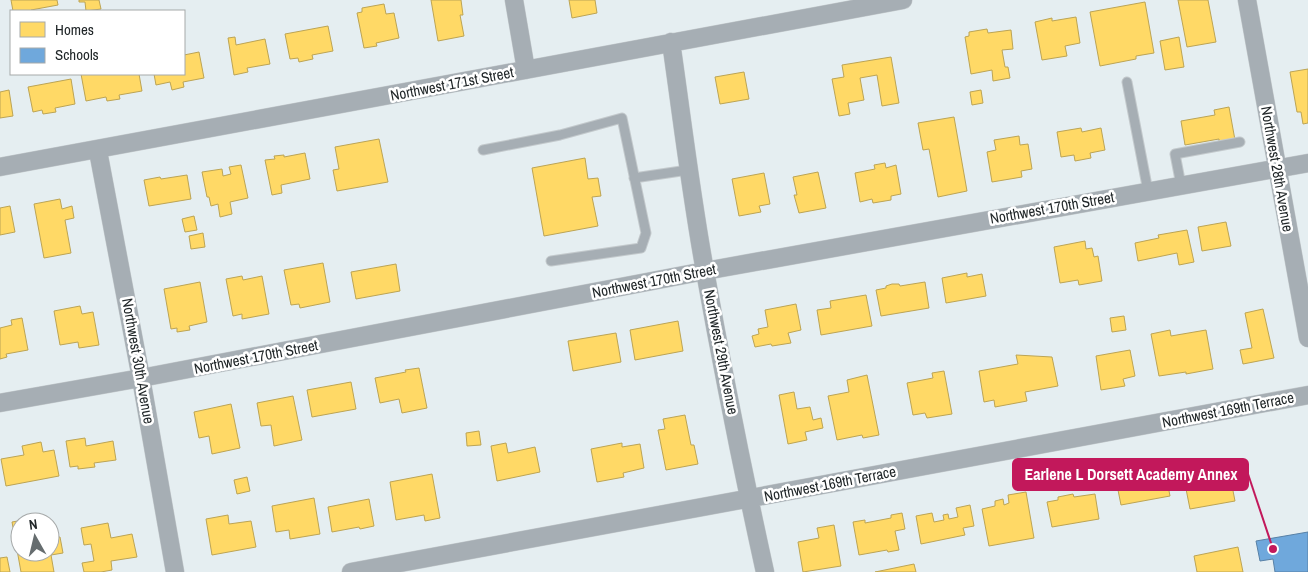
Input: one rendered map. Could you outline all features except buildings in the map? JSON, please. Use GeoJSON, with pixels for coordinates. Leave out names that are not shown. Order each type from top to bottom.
{"type":"FeatureCollection","features":[{"type":"Feature","properties":{"kind":"street"},"geometry":{"type":"LineString","coordinates":[[514,0],[526,70]]}},
{"type":"Feature","properties":{"kind":"street","name":"Northwest 171st Street"},"geometry":{"type":"LineString","coordinates":[[0,167],[903,0]]}},
{"type":"Feature","properties":{"kind":"street","name":"Northwest 28th Avenue"},"geometry":{"type":"LineString","coordinates":[[1247,0],[1308,338]]}},
{"type":"Feature","properties":{"kind":"street","name":"Northwest 29th Avenue"},"geometry":{"type":"LineString","coordinates":[[671,42],[688,170],[705,271],[765,572]]}},
{"type":"Feature","properties":{"kind":"street","name":"Northwest 30th Avenue"},"geometry":{"type":"LineString","coordinates":[[98,150],[175,572]]}},
{"type":"Feature","properties":{"kind":"street","name":"Northwest 170th Street"},"geometry":{"type":"LineString","coordinates":[[0,403],[705,271],[1308,163]]}},
{"type":"Feature","properties":{"kind":"street","name":"Northwest 169th Terrace"},"geometry":{"type":"LineString","coordinates":[[351,572],[1308,395]]}},
{"type":"Feature","properties":{"kind":"lane"},"geometry":{"type":"LineString","coordinates":[[1127,82],[1148,191]]}},
{"type":"Feature","properties":{"kind":"lane"},"geometry":{"type":"LineString","coordinates":[[484,150],[560,135],[622,118],[646,233],[641,248],[551,261]]}},
{"type":"Feature","properties":{"kind":"lane"},"geometry":{"type":"LineString","coordinates":[[1181,185],[1175,154],[1240,142]]}},
{"type":"Feature","properties":{"kind":"lane"},"geometry":{"type":"LineString","coordinates":[[634,178],[688,170]]}},
{"type":"Feature","properties":{"kind":"place","name":"Earlene L Dorsett Academy Annex"},"geometry":{"type":"Point","coordinates":[1273,549]}}]}
